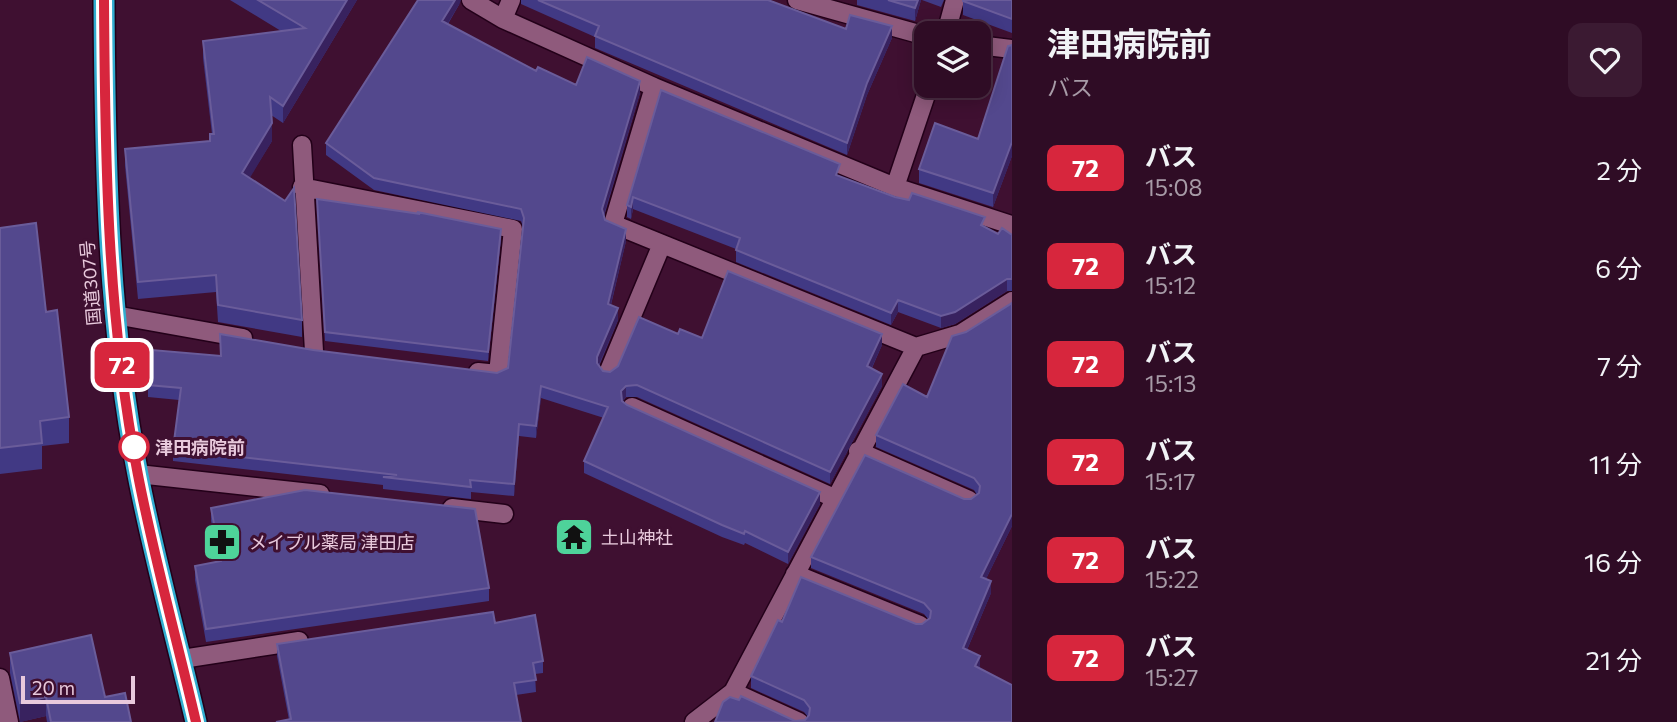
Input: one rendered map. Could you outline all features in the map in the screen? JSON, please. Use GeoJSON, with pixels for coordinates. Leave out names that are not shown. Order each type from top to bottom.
{"type":"FeatureCollection","features":[{"type":"Feature","properties":{"kind":"highway","name":"国道307号"},"geometry":{"type":"LineString","coordinates":[[104,0],[105,177],[115,316],[138,474],[196,722]]}},
{"type":"Feature","properties":{"kind":"street"},"geometry":{"type":"LineString","coordinates":[[471,0],[503,19],[654,88],[895,187],[1011,225],[1012,236]]}},
{"type":"Feature","properties":{"kind":"street"},"geometry":{"type":"LineString","coordinates":[[503,19],[511,0]]}},
{"type":"Feature","properties":{"kind":"street"},"geometry":{"type":"LineString","coordinates":[[797,0],[914,33]]}},
{"type":"Feature","properties":{"kind":"street"},"geometry":{"type":"LineString","coordinates":[[949,21],[955,0]]}},
{"type":"Feature","properties":{"kind":"street"},"geometry":{"type":"LineString","coordinates":[[991,47],[1012,49]]}},
{"type":"Feature","properties":{"kind":"street"},"geometry":{"type":"LineString","coordinates":[[654,88],[613,224],[916,346],[960,334],[1012,301]]}},
{"type":"Feature","properties":{"kind":"street"},"geometry":{"type":"LineString","coordinates":[[895,187],[925,98]]}},
{"type":"Feature","properties":{"kind":"street"},"geometry":{"type":"LineString","coordinates":[[302,145],[302,187],[314,351]]}},
{"type":"Feature","properties":{"kind":"street"},"geometry":{"type":"LineString","coordinates":[[302,187],[513,229],[498,374],[458,369]]}},
{"type":"Feature","properties":{"kind":"street"},"geometry":{"type":"LineString","coordinates":[[608,373],[662,244]]}},
{"type":"Feature","properties":{"kind":"street"},"geometry":{"type":"LineString","coordinates":[[115,316],[261,342]]}},
{"type":"Feature","properties":{"kind":"street"},"geometry":{"type":"LineString","coordinates":[[694,722],[733,692],[858,451],[916,346]]}},
{"type":"Feature","properties":{"kind":"street"},"geometry":{"type":"LineString","coordinates":[[632,407],[834,498]]}},
{"type":"Feature","properties":{"kind":"street"},"geometry":{"type":"LineString","coordinates":[[858,451],[969,500]]}},
{"type":"Feature","properties":{"kind":"street"},"geometry":{"type":"LineString","coordinates":[[138,474],[341,496]]}},
{"type":"Feature","properties":{"kind":"street"},"geometry":{"type":"LineString","coordinates":[[436,506],[504,514]]}},
{"type":"Feature","properties":{"kind":"street"},"geometry":{"type":"LineString","coordinates":[[794,574],[920,625]]}},
{"type":"Feature","properties":{"kind":"street"},"geometry":{"type":"LineString","coordinates":[[182,659],[317,639]]}},
{"type":"Feature","properties":{"kind":"street"},"geometry":{"type":"LineString","coordinates":[[0,678],[9,722]]}},
{"type":"Feature","properties":{"kind":"street"},"geometry":{"type":"LineString","coordinates":[[733,692],[799,722]]}},
{"type":"Feature","properties":{"kind":"building"},"geometry":{"type":"Polygon","coordinates":[[[258,0],[347,0],[283,106],[270,97],[272,123],[242,173],[285,201],[294,188],[302,320],[218,305],[216,275],[138,282],[125,149],[210,141],[210,134],[214,134],[203,41],[305,28],[258,0]]]}},
{"type":"Feature","properties":{"kind":"building"},"geometry":{"type":"Polygon","coordinates":[[[418,0],[455,0],[442,21],[536,71],[538,67],[576,85],[587,57],[640,81],[602,209],[605,220],[626,229],[608,304],[618,308],[597,357],[597,363],[603,371],[610,372],[618,366],[639,317],[678,334],[680,329],[702,338],[728,271],[882,334],[867,366],[882,374],[830,472],[637,385],[626,386],[621,391],[622,401],[627,405],[820,492],[788,552],[745,531],[744,534],[722,525],[584,461],[608,407],[541,386],[536,426],[519,424],[514,484],[470,480],[471,487],[383,477],[397,475],[173,449],[181,388],[148,385],[152,350],[221,356],[220,334],[313,350],[497,373],[508,368],[524,218],[521,209],[374,178],[326,143],[418,0]]]}},
{"type":"Feature","properties":{"kind":"building"},"geometry":{"type":"Polygon","coordinates":[[[538,0],[768,0],[846,29],[850,15],[892,26],[867,83],[847,143],[595,36],[599,26],[538,0]]]}},
{"type":"Feature","properties":{"kind":"building"},"geometry":{"type":"Polygon","coordinates":[[[888,0],[918,0],[915,8],[888,0]]]}},
{"type":"Feature","properties":{"kind":"building"},"geometry":{"type":"Polygon","coordinates":[[[1012,0],[1012,19],[963,1],[1012,0]]]}},
{"type":"Feature","properties":{"kind":"building"},"geometry":{"type":"Polygon","coordinates":[[[1012,45],[1012,142],[993,193],[919,169],[935,123],[978,139],[1008,46],[1012,45]]]}},
{"type":"Feature","properties":{"kind":"building"},"geometry":{"type":"Polygon","coordinates":[[[661,90],[840,164],[836,175],[895,197],[909,200],[912,193],[985,217],[981,225],[998,234],[1002,228],[1012,235],[1012,279],[1007,279],[955,312],[941,316],[898,300],[891,313],[736,250],[740,238],[633,197],[631,207],[627,205],[661,90]]]}},
{"type":"Feature","properties":{"kind":"building"},"geometry":{"type":"Polygon","coordinates":[[[317,199],[420,214],[417,212],[501,229],[488,352],[325,332],[317,199]]]}},
{"type":"Feature","properties":{"kind":"building"},"geometry":{"type":"Polygon","coordinates":[[[36,223],[46,312],[57,310],[69,417],[40,421],[42,443],[0,448],[0,228],[36,223]]]}},
{"type":"Feature","properties":{"kind":"building"},"geometry":{"type":"Polygon","coordinates":[[[1012,303],[1012,514],[981,577],[991,581],[963,648],[980,656],[975,666],[1012,685],[1012,722],[715,722],[723,702],[730,697],[739,700],[741,696],[795,721],[805,720],[809,715],[810,708],[804,700],[751,676],[778,620],[782,622],[801,577],[916,624],[922,624],[930,618],[931,611],[924,603],[811,557],[865,455],[964,499],[971,499],[979,493],[980,486],[974,478],[876,435],[903,384],[927,397],[952,336],[966,332],[1012,303]]]}},
{"type":"Feature","properties":{"kind":"building"},"geometry":{"type":"Polygon","coordinates":[[[305,490],[475,509],[489,588],[206,629],[195,566],[221,561],[211,508],[305,490]]]}},
{"type":"Feature","properties":{"kind":"building"},"geometry":{"type":"Polygon","coordinates":[[[493,612],[495,623],[535,615],[543,661],[533,663],[536,680],[514,683],[521,722],[276,722],[291,719],[277,644],[493,612]]]}},
{"type":"Feature","properties":{"kind":"building"},"geometry":{"type":"Polygon","coordinates":[[[91,635],[105,697],[125,693],[131,722],[51,722],[46,697],[20,703],[10,653],[91,635]]]}},
{"type":"Feature","properties":{"kind":"bus line","name":"72"},"geometry":{"type":"LineString","coordinates":[[104,0],[105,177],[115,316],[138,474],[196,722]]}},
{"type":"Feature","properties":{"kind":"place","name":"津田病院前"},"geometry":{"type":"Point","coordinates":[134,447]}},
{"type":"Feature","properties":{"kind":"place","name":"土山神社"},"geometry":{"type":"Point","coordinates":[574,537]}},
{"type":"Feature","properties":{"kind":"place","name":"メイプル薬局 津田店"},"geometry":{"type":"Point","coordinates":[222,542]}}]}
